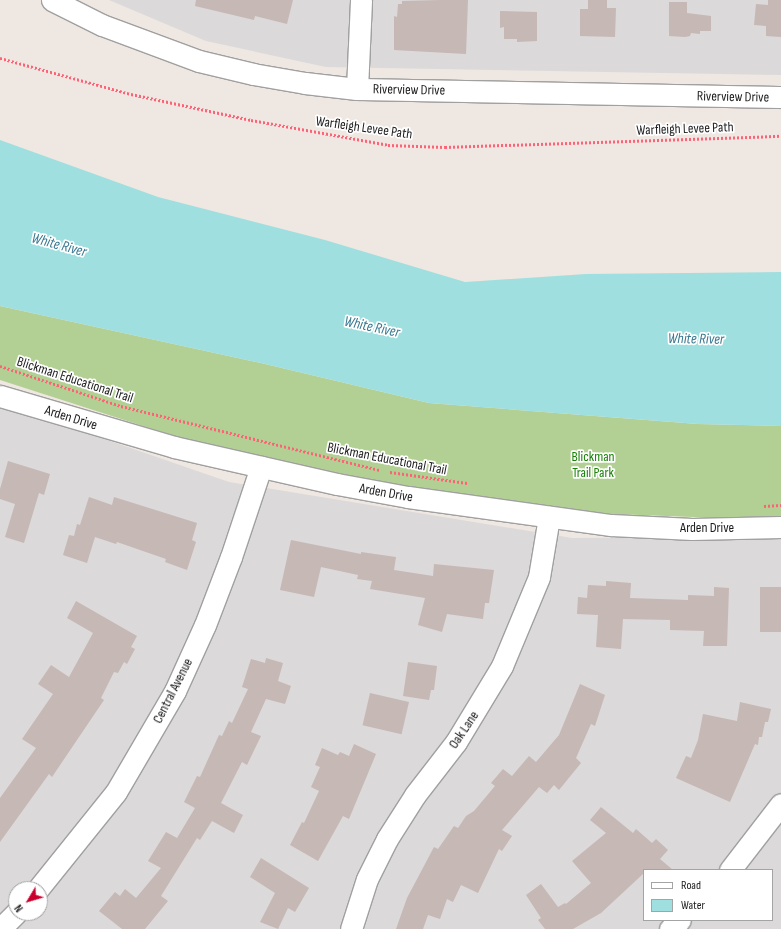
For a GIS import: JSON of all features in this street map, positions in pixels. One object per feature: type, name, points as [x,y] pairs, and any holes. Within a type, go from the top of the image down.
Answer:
[{"type":"street","name":"Riverview Drive","points":[[52,0],[102,25],[199,61],[286,80],[357,89],[781,97]]},
{"type":"street","points":[[357,89],[360,0]]},
{"type":"street","name":"Arden Drive","points":[[0,396],[98,426],[261,467],[408,497],[549,517],[646,528],[781,527]]},
{"type":"street","name":"Central Avenue","points":[[44,881],[116,792],[175,691],[218,591],[261,467]]},
{"type":"street","name":"Oak Lane","points":[[350,929],[368,879],[387,839],[415,795],[456,742],[502,666],[539,577],[549,517]]},
{"type":"street","points":[[731,869],[781,804]]},
{"type":"street","points":[[0,929],[8,921]]},
{"type":"street","points":[[670,929],[679,921]]},
{"type":"path","name":"Warfleigh Levee Path","points":[[0,58],[131,94],[251,120],[388,145],[444,146],[781,136]]},
{"type":"path","name":"Blickman Educational Trail","points":[[0,366],[121,406],[274,446],[384,471],[469,483]]},
{"type":"path","points":[[757,506],[781,505]]},
{"type":"shaded area","points":[[109,0],[781,0],[781,75],[326,67],[206,41]]},
{"type":"shaded area","points":[[0,403],[229,482],[572,538],[781,537],[781,929],[0,929]]},
{"type":"green space","name":"Blickman Trail Park","points":[[0,306],[261,363],[429,403],[698,424],[781,426],[781,516],[720,518],[586,513],[446,495],[202,445],[0,380]]},
{"type":"water","name":"White River","points":[[0,140],[158,197],[325,240],[465,282],[586,274],[781,272],[781,426],[698,424],[429,403],[261,363],[0,306]]},
{"type":"building","points":[[196,0],[293,0],[287,24],[255,16],[254,20],[195,6]]},
{"type":"building","points":[[468,0],[466,54],[394,50],[394,16],[397,17],[398,4],[402,4],[402,1]]},
{"type":"building","points":[[588,0],[607,0],[607,8],[616,8],[615,37],[580,36],[580,9],[588,9]]},
{"type":"building","points":[[768,0],[781,0],[781,37],[766,36],[766,26],[754,25],[756,4],[768,5]]},
{"type":"building","points":[[669,2],[687,2],[687,13],[711,16],[711,31],[700,31],[700,34],[691,33],[690,36],[685,37],[669,36]]},
{"type":"building","points":[[500,11],[537,12],[537,41],[517,42],[517,39],[504,39],[504,27],[500,28]]},
{"type":"building","points":[[8,461],[50,474],[44,495],[39,493],[24,543],[5,537],[15,504],[0,499],[0,489]]},
{"type":"building","points":[[89,497],[112,505],[114,497],[197,523],[192,540],[196,542],[187,570],[165,562],[166,559],[117,542],[116,544],[95,537],[87,563],[63,555],[69,535],[74,536],[77,524],[80,525]]},
{"type":"building","points":[[291,540],[361,554],[361,552],[396,557],[394,570],[433,576],[434,564],[494,570],[489,603],[485,603],[483,619],[447,614],[442,632],[418,625],[425,598],[370,589],[372,581],[357,579],[358,575],[321,567],[314,597],[280,590]]},
{"type":"building","points":[[606,581],[631,583],[630,598],[688,600],[688,595],[714,596],[714,587],[729,588],[727,646],[703,646],[704,631],[670,630],[670,620],[623,619],[621,649],[596,647],[598,615],[577,614],[578,597],[587,598],[588,585],[606,586]]},
{"type":"building","points":[[760,587],[781,587],[781,632],[760,632]]},
{"type":"building","points":[[76,601],[137,636],[131,647],[135,649],[127,664],[124,662],[118,673],[114,672],[101,698],[104,700],[52,777],[49,774],[0,842],[0,798],[36,748],[22,739],[53,694],[38,684],[51,665],[69,677],[93,633],[67,618]]},
{"type":"building","points":[[266,658],[283,663],[278,681],[291,686],[285,704],[266,699],[251,732],[261,736],[247,765],[242,762],[221,803],[243,815],[234,833],[212,821],[200,840],[197,838],[161,896],[168,901],[145,929],[122,929],[99,911],[115,892],[120,896],[125,889],[136,898],[161,868],[148,861],[166,832],[177,838],[195,808],[184,802],[197,776],[200,777],[219,735],[222,736],[229,721],[232,723],[248,689],[242,687],[251,659],[265,663]]},
{"type":"building","points":[[408,662],[437,666],[434,690],[431,690],[429,700],[403,696]]},
{"type":"building","points":[[580,684],[605,695],[595,726],[591,724],[576,758],[581,763],[559,790],[554,785],[547,793],[539,787],[502,830],[512,836],[502,851],[499,849],[478,893],[461,885],[453,902],[447,899],[440,919],[428,915],[423,929],[396,929],[407,898],[434,847],[438,849],[454,826],[458,828],[466,816],[474,811],[495,786],[491,783],[503,769],[512,776],[529,756],[536,762],[559,735]]},
{"type":"building","points":[[370,693],[409,702],[402,734],[363,725]]},
{"type":"building","points":[[740,702],[771,709],[768,722],[765,722],[762,737],[759,737],[758,745],[755,744],[730,802],[676,778],[686,756],[691,758],[698,740],[703,714],[737,721]]},
{"type":"building","points":[[354,744],[376,754],[349,819],[343,816],[318,861],[290,845],[302,822],[304,823],[319,791],[311,787],[320,767],[315,765],[322,748],[338,755],[340,752],[349,756]]},
{"type":"building","points":[[601,807],[633,833],[636,829],[652,843],[656,839],[668,850],[660,859],[672,869],[643,869],[643,874],[601,913],[573,929],[545,929],[538,920],[541,918],[526,895],[541,884],[558,907],[565,903],[566,904],[591,883],[572,861],[606,833],[590,820]]},
{"type":"building","points":[[261,858],[309,888],[295,912],[288,908],[278,929],[260,922],[275,893],[250,877]]}]
